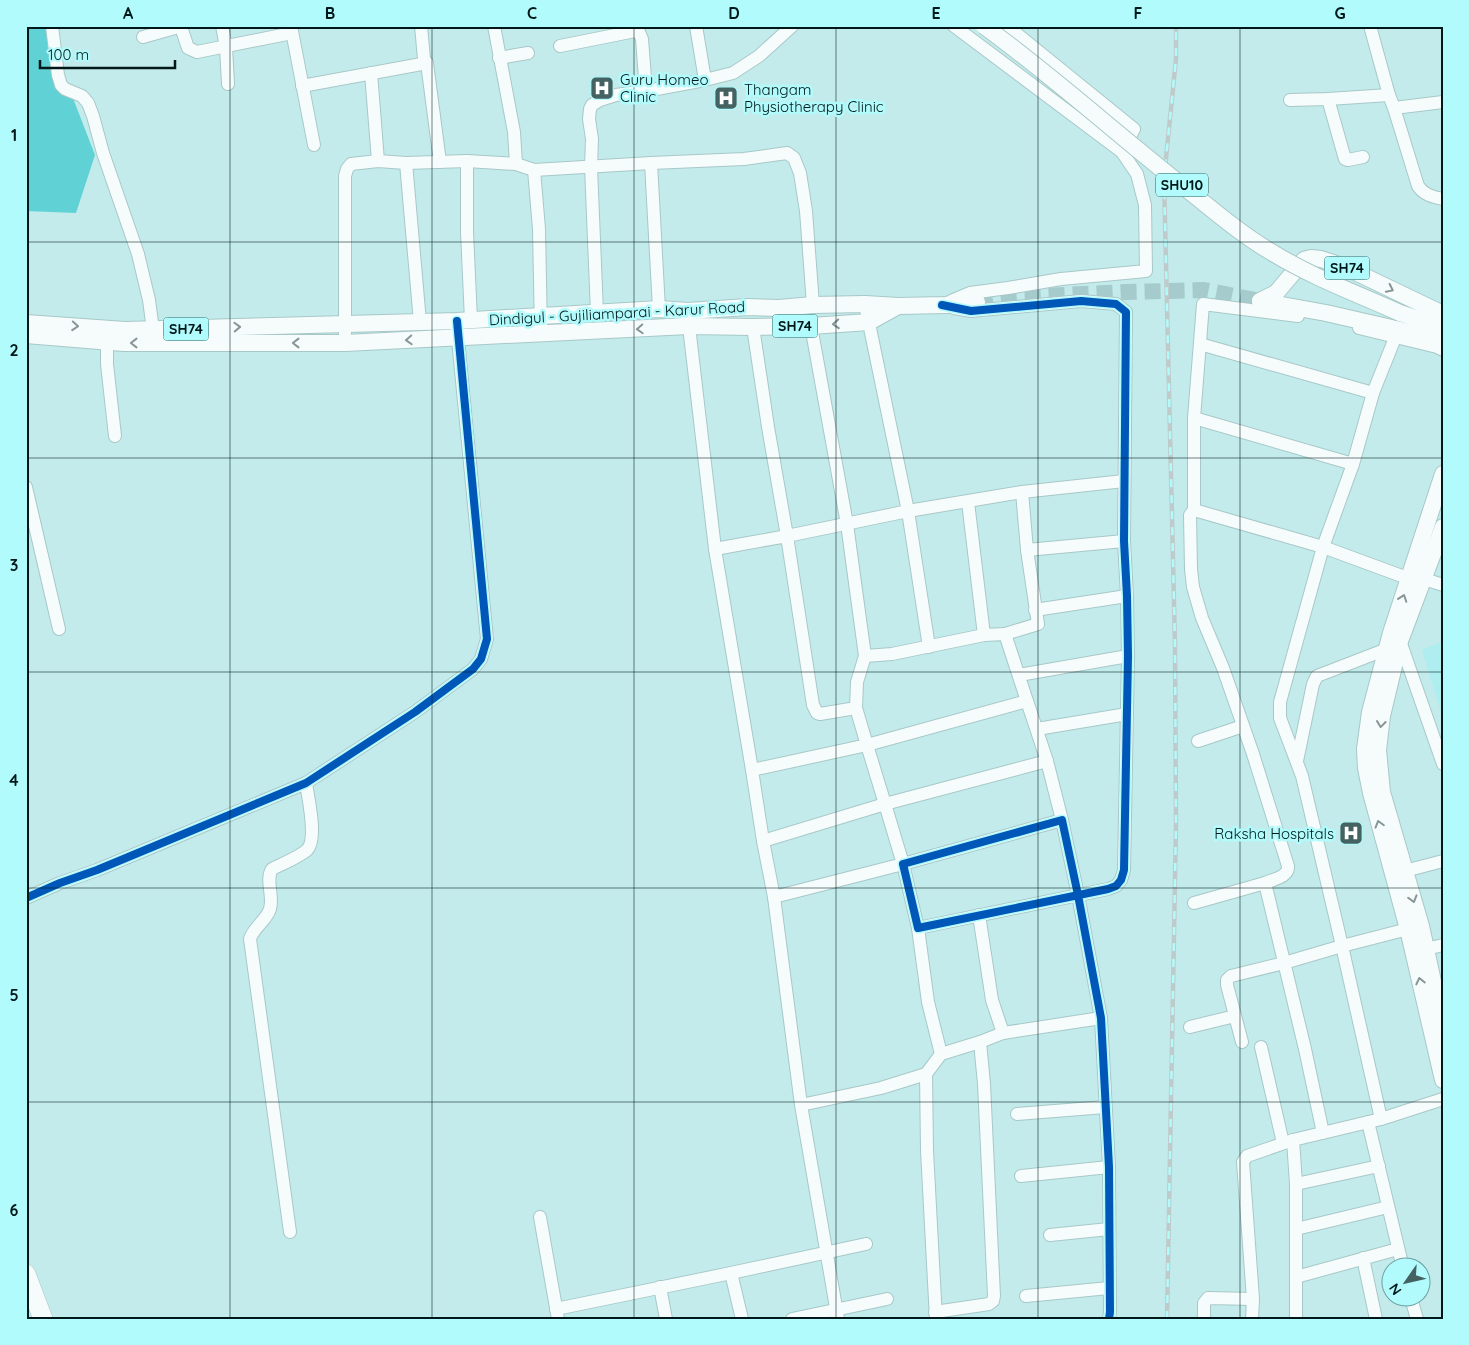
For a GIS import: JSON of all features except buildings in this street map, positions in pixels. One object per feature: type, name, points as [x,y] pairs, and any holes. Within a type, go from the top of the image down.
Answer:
[{"type":"highway","points":[[26,1274],[44,1319]]},
{"type":"main road","name":"SHU10","points":[[984,26],[1179,183],[1273,253],[1317,276],[1400,312],[1442,327]]},
{"type":"main road","name":"SH74","points":[[1311,258],[1330,261],[1345,267],[1442,327],[1431,337],[1260,300],[1276,293],[1304,260],[1311,258]]},
{"type":"main road","name":"SH74","points":[[942,305],[977,302]]},
{"type":"main road","name":"Dindigul - Gujiliamparai - Karur Road","points":[[688,318],[747,307],[779,308],[865,304],[898,306],[942,305]]},
{"type":"main road","name":"Dindigul - Gujiliamparai - Karur Road","points":[[462,326],[540,316],[659,309],[688,318],[753,327],[811,326],[869,322],[898,306]]},
{"type":"main road","name":"SH74","points":[[26,323],[125,330],[153,330],[420,322],[541,333],[575,332],[688,318]]},
{"type":"main road","name":"SH74","points":[[26,336],[124,343],[345,343],[462,326]]},
{"type":"main road","points":[[1443,474],[1417,579],[1393,645],[1378,750],[1382,792],[1399,872],[1408,929],[1443,1080]]},
{"type":"main road","points":[[1417,579],[1443,528]]},
{"type":"main road","points":[[1399,872],[1426,949],[1443,1028]]},
{"type":"street","points":[[52,26],[61,85],[65,89],[82,96],[88,103],[93,116],[103,153],[138,254],[149,300],[153,330]]},
{"type":"street","points":[[143,37],[182,26],[188,48],[197,52],[226,47],[292,28],[314,145]]},
{"type":"street","points":[[222,26],[226,47],[228,84]]},
{"type":"street","points":[[421,26],[424,60],[427,63],[440,162]]},
{"type":"street","points":[[494,26],[514,132],[516,164]]},
{"type":"street","points":[[696,26],[705,80]]},
{"type":"street","points":[[597,313],[590,167],[592,139],[589,119],[592,105],[600,100],[616,95],[705,80],[733,73],[759,56],[792,26]]},
{"type":"street","points":[[942,305],[970,293],[1061,279],[1146,271],[1145,205],[1137,174],[1122,152],[954,26]]},
{"type":"street","points":[[1007,26],[1134,129],[1122,152]]},
{"type":"street","points":[[1370,26],[1389,95],[1418,186],[1427,195],[1443,199]]},
{"type":"street","points":[[560,46],[636,31],[639,32],[642,39],[646,91]]},
{"type":"street","points":[[1002,62],[1018,36]]},
{"type":"street","points":[[499,58],[528,53]]},
{"type":"street","points":[[302,86],[427,63]]},
{"type":"street","points":[[371,73],[378,161]]},
{"type":"street","points":[[1290,100],[1389,95]]},
{"type":"street","points":[[1328,99],[1344,159],[1362,157]]},
{"type":"street","points":[[1394,108],[1443,102]]},
{"type":"street","points":[[345,343],[345,176],[351,164],[378,161],[406,163],[467,161],[516,164],[534,170],[744,159],[787,153],[794,158],[800,172],[806,211],[813,305]]},
{"type":"street","points":[[26,898],[306,784],[414,712],[473,669],[481,659],[487,639],[462,326],[467,232],[467,161]]},
{"type":"street","points":[[406,163],[420,322]]},
{"type":"street","points":[[651,163],[659,309]]},
{"type":"street","points":[[534,170],[539,228],[541,333]]},
{"type":"street","points":[[918,928],[1108,889],[1116,886],[1121,880],[1124,870],[1128,656],[1124,541],[1126,312],[1116,304],[1081,301],[971,311],[942,305]]},
{"type":"street","points":[[865,304],[908,511],[929,647]]},
{"type":"street","points":[[1194,903],[1265,882],[1286,874],[1288,870],[1253,754],[1202,618],[1193,587],[1190,515],[1194,510],[1194,418],[1203,304],[1327,321],[1443,350]]},
{"type":"street","points":[[688,318],[715,549],[774,898],[801,1105],[838,1314]]},
{"type":"street","points":[[811,326],[846,524],[865,656],[857,682],[856,708],[903,864],[918,928],[928,1002],[941,1054]]},
{"type":"street","points":[[753,327],[814,710],[820,714],[856,708]]},
{"type":"street","points":[[1395,338],[1373,393],[1352,464],[1323,548],[1280,702],[1280,718],[1302,776],[1342,946],[1375,1120],[1379,1166],[1400,1258]]},
{"type":"street","points":[[107,342],[115,436]]},
{"type":"street","points":[[1200,344],[1373,393]]},
{"type":"street","points":[[1194,418],[1352,464]]},
{"type":"street","points":[[715,549],[908,511],[1022,492],[1124,481]]},
{"type":"street","points":[[26,487],[59,629]]},
{"type":"street","points":[[865,656],[892,654],[984,635],[1005,634],[1038,624],[1027,550],[1022,492]]},
{"type":"street","points":[[968,502],[984,635]]},
{"type":"street","points":[[1194,510],[1323,548],[1417,579],[1443,585]]},
{"type":"street","points":[[1027,550],[1124,541]]},
{"type":"street","points":[[1035,610],[1127,596]]},
{"type":"street","points":[[1005,634],[1037,729],[1062,820],[1078,895],[1100,1018],[1109,1167],[1109,1319]]},
{"type":"street","points":[[1297,762],[1313,684],[1317,676],[1393,645],[1443,764]]},
{"type":"street","points":[[1019,676],[1128,656]]},
{"type":"street","points":[[752,770],[867,745],[1028,701]]},
{"type":"street","points":[[1037,729],[1127,714]]},
{"type":"street","points":[[1198,741],[1243,726]]},
{"type":"street","points":[[763,841],[885,804],[1047,762]]},
{"type":"street","points":[[290,1232],[250,939],[270,907],[269,877],[272,868],[307,850],[310,844],[312,834],[306,784]]},
{"type":"street","points":[[774,898],[1062,820]]},
{"type":"street","points":[[1399,872],[1443,861]]},
{"type":"street","points":[[1265,882],[1323,1133]]},
{"type":"street","points":[[979,915],[992,1000],[1003,1033]]},
{"type":"street","points":[[1242,1042],[1227,985],[1227,980],[1230,976],[1408,929]]},
{"type":"street","points":[[1426,949],[1443,945]]},
{"type":"street","points":[[1190,1027],[1235,1016]]},
{"type":"street","points":[[801,1105],[881,1088],[926,1074],[941,1054],[1003,1033],[1100,1018]]},
{"type":"street","points":[[926,1074],[927,1151],[935,1315],[989,1304],[993,1301],[994,1296],[984,1084],[980,1042]]},
{"type":"street","points":[[1261,1047],[1288,1141],[1296,1184],[1296,1319]]},
{"type":"street","points":[[1252,1319],[1253,1298],[1243,1162],[1247,1156],[1288,1141],[1375,1120],[1443,1099]]},
{"type":"street","points":[[1017,1114],[1106,1107]]},
{"type":"street","points":[[1296,1184],[1379,1166]]},
{"type":"street","points":[[1021,1176],[1109,1167]]},
{"type":"street","points":[[1296,1229],[1388,1208]]},
{"type":"street","points":[[540,1217],[557,1314],[660,1287],[866,1244]]},
{"type":"street","points":[[1050,1235],[1109,1230]]},
{"type":"street","points":[[1296,1277],[1398,1249]]},
{"type":"street","points":[[1363,1258],[1376,1319]]},
{"type":"street","points":[[731,1273],[742,1319]]},
{"type":"street","points":[[660,1287],[666,1319]]},
{"type":"street","points":[[1026,1296],[1109,1288]]},
{"type":"street","points":[[1204,1319],[1204,1303],[1208,1298],[1253,1298]]},
{"type":"street","points":[[792,1319],[838,1314],[887,1299]]},
{"type":"shaded area","points":[[26,26],[45,26],[95,155],[76,213],[26,211]]},
{"type":"shaded area","points":[[1443,641],[1443,719],[1422,650]]},
{"type":"tunnel","points":[[977,302],[1022,297],[1204,290],[1260,301]]},
{"type":"railway","points":[[1167,1319],[1176,825],[1175,645],[1164,178],[1176,59],[1176,26]]},
{"type":"cycle path","points":[[942,305],[971,311],[1081,301],[1116,304],[1126,312],[1124,541],[1128,656],[1124,870],[1121,880],[1116,886],[1108,889],[918,928],[903,864],[1062,820],[1078,895],[1101,1018],[1109,1167],[1109,1319]]},
{"type":"cycle path","points":[[26,898],[306,783],[415,712],[473,669],[481,659],[487,639],[457,321]]},
{"type":"place","name":"Guru Homeo Clinic","points":[[602,88]]},
{"type":"place","name":"Thangam Physiotherapy Clinic","points":[[726,98]]},
{"type":"place","name":"Raksha Hospitals","points":[[1351,833]]}]
